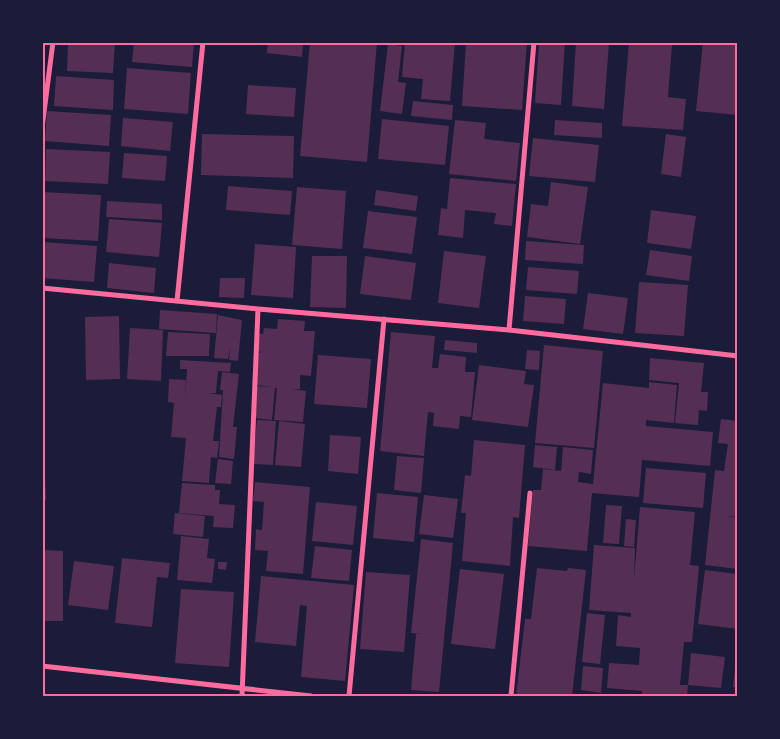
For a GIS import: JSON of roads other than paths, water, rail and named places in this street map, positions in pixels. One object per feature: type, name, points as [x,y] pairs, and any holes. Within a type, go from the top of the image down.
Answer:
[{"type":"street","points":[[42,128],[53,42]]},
{"type":"street","points":[[177,301],[203,42]]},
{"type":"street","points":[[509,330],[534,42]]},
{"type":"street","points":[[42,288],[258,309],[509,330],[738,356]]},
{"type":"street","points":[[242,696],[258,309]]},
{"type":"street","points":[[349,696],[384,319]]},
{"type":"street","points":[[511,696],[530,493]]},
{"type":"street","points":[[42,666],[311,696]]}]
